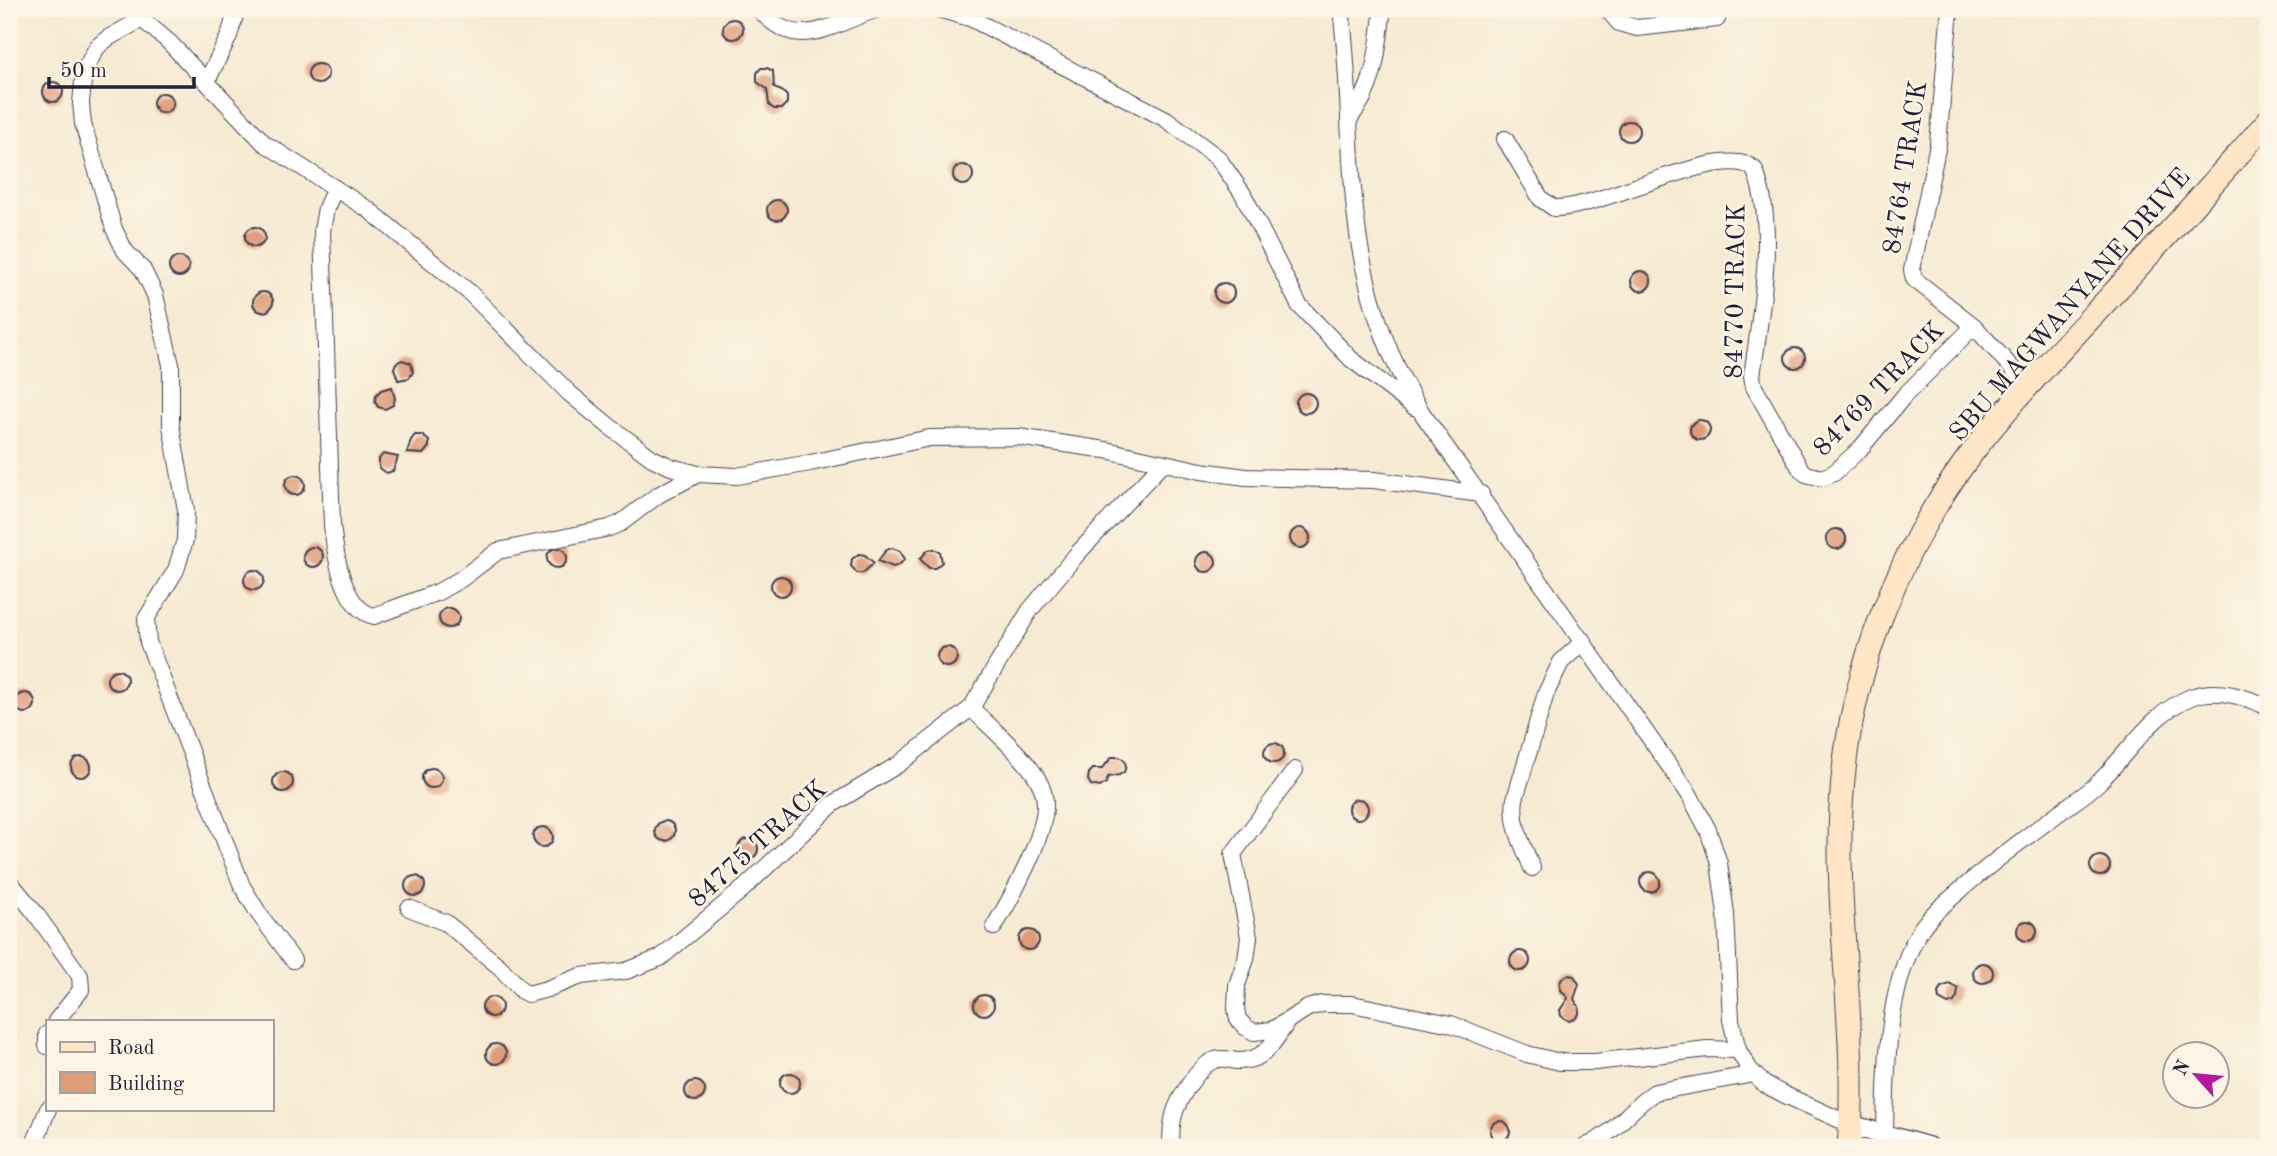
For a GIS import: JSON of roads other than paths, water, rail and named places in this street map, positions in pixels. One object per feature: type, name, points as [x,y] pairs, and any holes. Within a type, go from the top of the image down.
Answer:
[{"type":"main road","name":"SBU MAGWANYANE DRIVE","points":[[1850,1136],[1850,1037],[1840,870],[1841,806],[1849,728],[1875,634],[1906,560],[1935,506],[1963,466],[2028,386],[2266,128]]},
{"type":"street","points":[[207,81],[229,36],[237,9]]},
{"type":"street","points":[[759,9],[772,23],[783,29],[807,35],[878,9]]},
{"type":"street","points":[[938,9],[970,18],[1166,119],[1202,144],[1218,158],[1243,194],[1299,305],[1351,359],[1422,413]]},
{"type":"street","points":[[1341,9],[1360,241],[1367,284],[1386,343],[1422,413],[1689,794],[1708,830],[1719,863],[1726,914],[1731,1020],[1738,1050],[1754,1074],[1764,1083],[1850,1136],[1885,1135],[1928,1147]]},
{"type":"street","points":[[1350,118],[1362,103],[1372,82],[1383,9]]},
{"type":"street","points":[[1607,9],[1619,23],[1637,28],[1717,19]]},
{"type":"street","name":"84764 TRACK","points":[[1950,9],[1938,144],[1912,262],[1914,279],[1974,326]]},
{"type":"street","points":[[293,960],[242,886],[148,642],[146,619],[176,570],[185,540],[186,510],[171,426],[171,365],[155,295],[143,270],[125,251],[114,229],[83,124],[81,103],[84,71],[97,47],[136,14],[169,42],[264,143],[369,210],[469,292],[569,393],[652,458],[671,467],[698,474],[737,475],[930,438],[981,436],[1063,443],[1162,464],[1246,477],[1374,480],[1481,495]]},
{"type":"street","name":"84770 TRACK","points":[[1505,139],[1541,199],[1554,208],[1577,204],[1714,165],[1742,162],[1754,169],[1763,208],[1765,254],[1752,376],[1754,387],[1800,468],[1805,474],[1818,478]]},
{"type":"street","points":[[335,188],[326,208],[322,231],[335,548],[338,568],[349,593],[361,610],[371,616],[438,592],[461,579],[498,551],[600,531],[621,523],[658,495],[698,474]]},
{"type":"street","name":"84769 TRACK","points":[[1818,478],[1827,477],[1848,462],[1904,397],[1974,326],[2028,386]]},
{"type":"street","name":"84775 TRACK","points":[[409,908],[432,916],[454,929],[528,994],[581,976],[626,971],[644,966],[678,945],[710,919],[832,804],[899,764],[971,708],[1030,610],[1099,528],[1162,464]]},
{"type":"street","points":[[1532,867],[1514,820],[1517,789],[1554,674],[1562,662],[1584,641]]},
{"type":"street","points":[[1885,1135],[1886,1077],[1892,1016],[1910,949],[1921,929],[1935,913],[1982,871],[2095,786],[2170,708],[2193,696],[2222,693],[2248,698],[2268,707]]},
{"type":"street","points":[[971,708],[1029,768],[1037,779],[1045,803],[1026,867],[994,926]]},
{"type":"street","points":[[1295,770],[1235,849],[1232,859],[1249,937],[1235,998],[1238,1019],[1245,1027],[1262,1032],[1272,1030],[1307,1008],[1322,1004],[1352,1004],[1451,1024],[1527,1054],[1560,1062],[1595,1062],[1707,1049],[1738,1050]]},
{"type":"street","points":[[9,881],[80,976],[81,990],[57,1020]]},
{"type":"street","points":[[1171,1147],[1174,1114],[1182,1096],[1199,1073],[1217,1059],[1254,1060],[1261,1056],[1290,1017]]},
{"type":"street","points":[[1585,1147],[1613,1131],[1642,1101],[1655,1092],[1754,1074]]},
{"type":"street","points":[[33,1147],[48,1110]]}]
